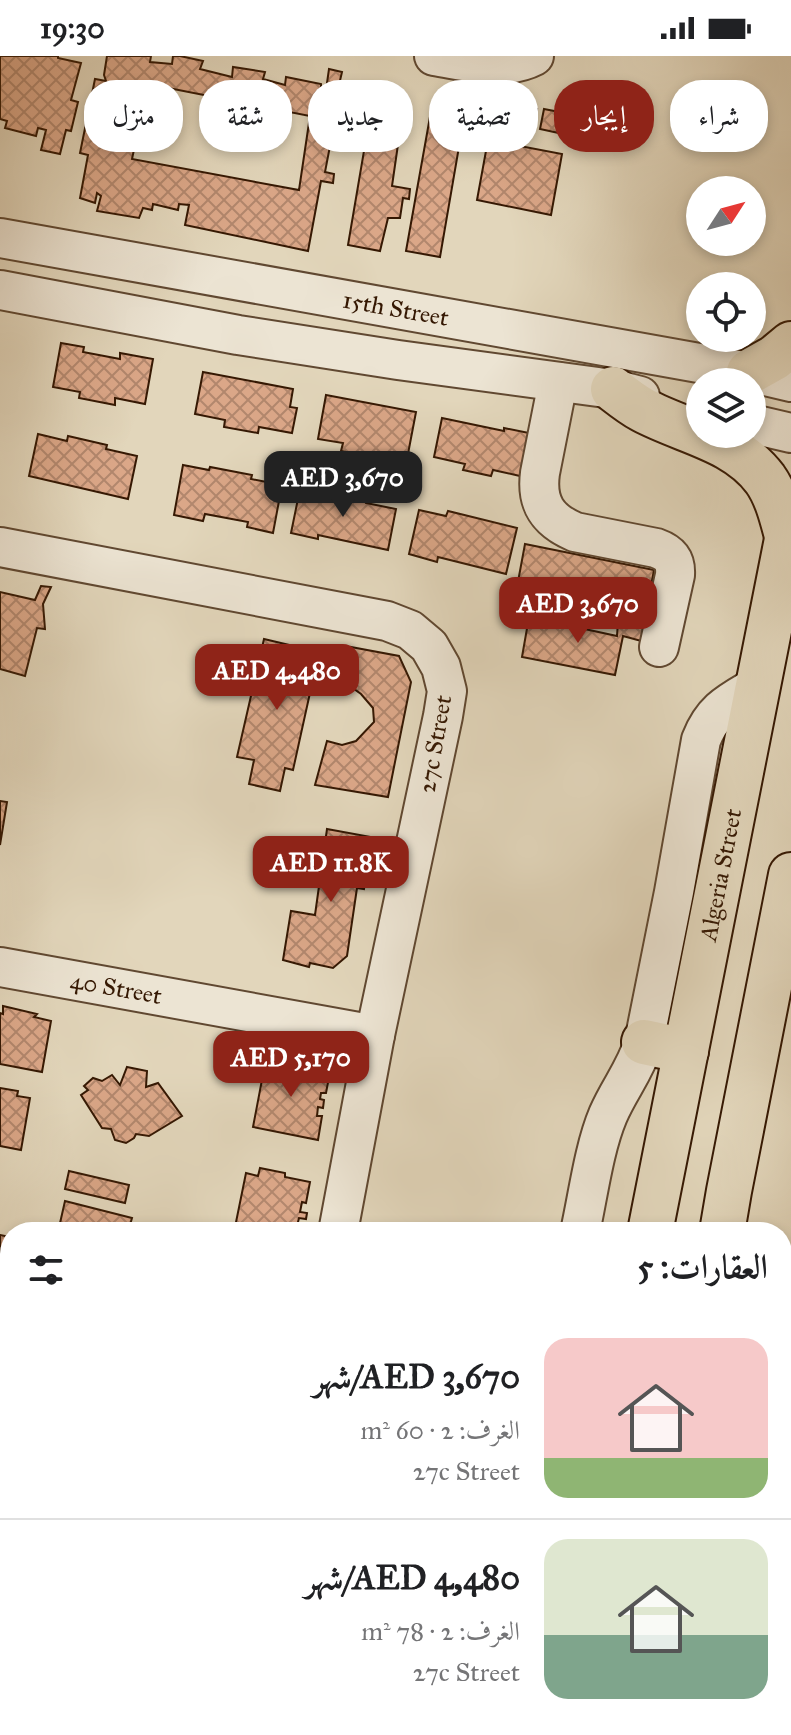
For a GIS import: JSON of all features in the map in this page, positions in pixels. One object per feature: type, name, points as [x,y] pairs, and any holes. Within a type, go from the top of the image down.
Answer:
[{"type":"main road","points":[[756,368],[791,344]]},
{"type":"main road","points":[[613,389],[642,410],[723,444],[739,454],[765,480],[789,528]]},
{"type":"main road","name":"Algeria Street","points":[[652,1222],[789,528]]},
{"type":"main road","points":[[724,1222],[791,875]]},
{"type":"main road","points":[[644,1042],[686,1051]]},
{"type":"street","points":[[434,56],[483,64],[506,64],[534,56]]},
{"type":"street","name":"15th Street","points":[[0,238],[727,368]]},
{"type":"street","name":"15th Street","points":[[0,290],[238,335],[613,389],[686,407]]},
{"type":"street","name":"15th Street","points":[[766,376],[791,382]]},
{"type":"street","points":[[558,382],[540,473],[540,497],[545,509],[563,527],[656,548],[672,557],[675,575],[659,647]]},
{"type":"street","points":[[766,427],[791,433]]},
{"type":"street","name":"27c Street","points":[[0,547],[387,621],[410,630],[429,646],[441,667],[447,691],[443,716],[375,1035],[340,1222]]},
{"type":"street","points":[[582,1222],[602,1130],[637,1063],[644,1042],[701,740],[716,712],[757,686]]},
{"type":"street","name":"40 Street","points":[[0,967],[375,1035]]},
{"type":"building","points":[[0,56],[58,56],[81,63],[71,100],[78,102],[71,131],[66,130],[60,154],[41,150],[46,130],[38,128],[36,136],[5,128],[7,121],[0,119]]},
{"type":"building","points":[[107,56],[151,56],[150,62],[172,64],[173,56],[180,56],[203,61],[200,69],[232,77],[233,67],[265,72],[263,79],[267,80],[199,80],[199,94],[183,91],[183,80],[106,80]]},
{"type":"building","points":[[329,69],[342,72],[340,80],[327,80]]},
{"type":"building","points":[[286,77],[308,81],[308,116],[292,112],[292,80],[286,80]]},
{"type":"building","points":[[544,109],[554,111],[554,132],[540,129]]},
{"type":"building","points":[[429,122],[429,152],[458,152],[440,257],[406,251]]},
{"type":"building","points":[[308,129],[308,152],[329,152],[325,172],[334,174],[333,183],[321,181],[308,251],[185,225],[189,205],[179,204],[178,210],[153,204],[152,210],[143,208],[139,218],[97,211],[101,196],[97,193],[95,203],[80,198],[88,155],[80,153],[84,133],[84,152],[133,152],[132,159],[299,190]]},
{"type":"building","points":[[538,149],[562,154],[551,215],[477,200],[486,152],[538,152]]},
{"type":"building","points":[[364,152],[397,152],[392,186],[410,189],[409,199],[403,198],[400,218],[388,218],[380,251],[348,245]]},
{"type":"building","points":[[61,343],[84,347],[83,352],[120,359],[120,353],[153,359],[145,404],[115,398],[115,405],[79,398],[80,392],[53,387]]},
{"type":"building","points":[[203,372],[293,389],[290,407],[297,408],[292,433],[259,427],[258,433],[224,427],[225,420],[195,414]]},
{"type":"building","points":[[326,395],[416,412],[407,459],[379,454],[378,458],[341,451],[343,443],[318,439]]},
{"type":"building","points":[[442,418],[529,433],[520,476],[493,470],[491,476],[463,470],[465,464],[434,457]]},
{"type":"building","points":[[38,434],[67,441],[68,436],[137,456],[128,499],[29,476]]},
{"type":"building","points":[[183,465],[252,475],[251,479],[282,485],[273,533],[247,527],[248,522],[205,514],[203,521],[174,515]]},
{"type":"building","points":[[300,489],[328,495],[329,489],[367,497],[366,503],[396,509],[388,550],[318,535],[318,539],[291,533]]},
{"type":"building","points":[[419,510],[446,516],[448,511],[517,528],[506,574],[438,557],[437,562],[409,554]]},
{"type":"building","points":[[525,544],[654,570],[646,613],[517,587]]},
{"type":"building","points":[[41,586],[51,587],[43,604],[45,629],[37,628],[25,676],[0,669],[0,592],[35,600]]},
{"type":"building","points":[[529,617],[617,636],[618,621],[647,628],[645,642],[623,636],[615,675],[522,657]]},
{"type":"building","points":[[264,639],[319,652],[293,770],[285,768],[280,791],[249,784],[254,760],[237,757]]},
{"type":"building","points":[[351,647],[399,656],[411,682],[388,797],[315,785],[327,741],[342,745],[356,741],[374,722],[373,708],[361,694],[354,689],[340,687]]},
{"type":"building","points":[[0,801],[7,802],[0,845]]},
{"type":"building","points":[[327,829],[371,837],[371,846],[363,844],[362,849],[374,852],[371,865],[360,862],[358,867],[367,868],[364,889],[357,888],[347,956],[333,968],[310,963],[309,967],[283,960],[291,911],[315,915]]},
{"type":"building","points":[[3,1006],[37,1014],[34,1017],[51,1021],[42,1072],[0,1064],[0,1013],[3,1014]]},
{"type":"building","points":[[277,1057],[330,1072],[326,1093],[321,1093],[323,1108],[318,1107],[317,1116],[322,1116],[318,1140],[253,1127],[265,1064],[275,1066]]},
{"type":"building","points":[[127,1067],[147,1071],[146,1087],[158,1083],[182,1116],[149,1136],[136,1134],[126,1143],[115,1140],[111,1129],[102,1128],[81,1095],[88,1090],[84,1086],[93,1078],[102,1081],[112,1075],[120,1085]]},
{"type":"building","points":[[0,1088],[18,1091],[17,1096],[30,1098],[21,1150],[0,1146]]},
{"type":"building","points":[[260,1168],[310,1182],[306,1203],[302,1202],[300,1212],[307,1213],[306,1219],[299,1218],[298,1222],[236,1222],[246,1173],[258,1176]]},
{"type":"building","points":[[69,1171],[129,1185],[125,1203],[65,1189]]},
{"type":"building","points":[[65,1201],[132,1218],[131,1222],[60,1222]]}]
